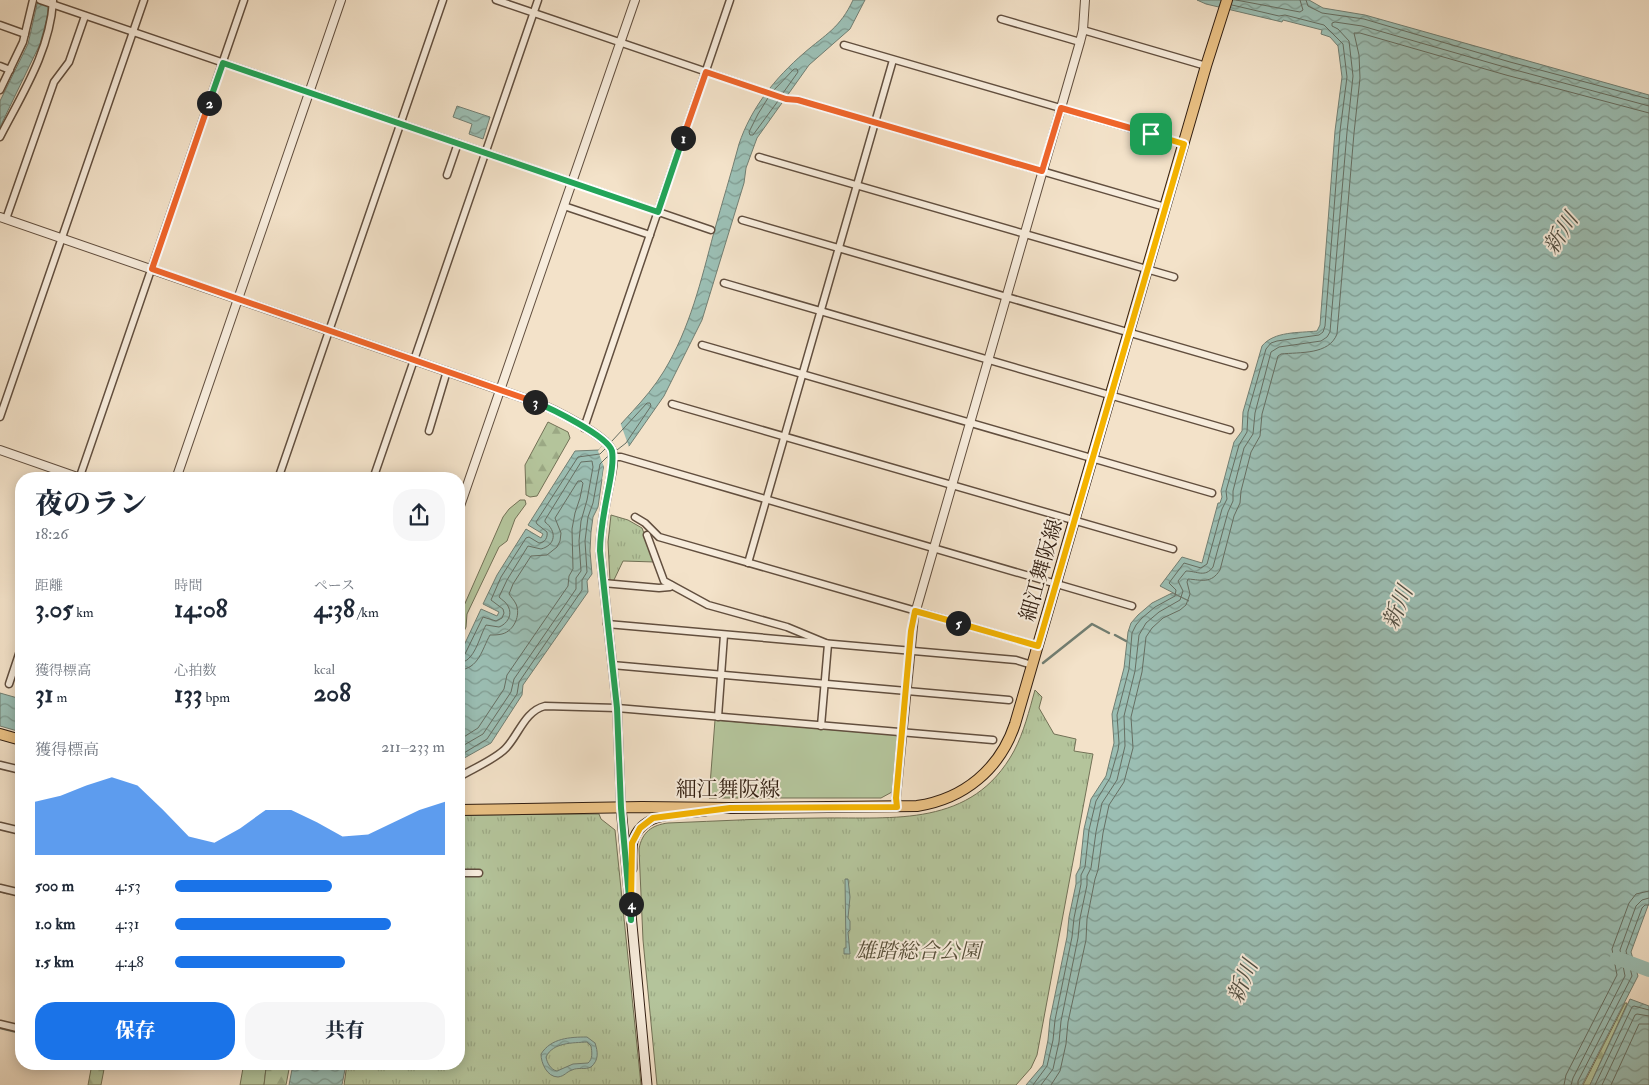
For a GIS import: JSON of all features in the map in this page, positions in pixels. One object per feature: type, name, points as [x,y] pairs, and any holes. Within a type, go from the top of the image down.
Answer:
[{"type":"main road","name":"細江舞阪線","points":[[465,810],[897,807],[924,805],[948,798],[968,787],[987,772],[1009,739],[1038,646],[1206,66],[1227,0]]},
{"type":"main road","points":[[0,734],[15,738]]},
{"type":"main road","points":[[621,808],[647,1085]]},
{"type":"main road","points":[[631,920],[632,848],[634,838],[640,828],[648,821],[658,817],[730,808]]},
{"type":"street","points":[[0,90],[25,34],[33,0]]},
{"type":"street","points":[[40,0],[711,230]]},
{"type":"street","points":[[0,417],[144,0]]},
{"type":"street","points":[[83,472],[244,0]]},
{"type":"street","points":[[178,472],[341,0]]},
{"type":"street","points":[[280,472],[443,0]]},
{"type":"street","points":[[496,0],[786,99],[798,100],[1165,207]]},
{"type":"street","points":[[375,472],[538,0]]},
{"type":"street","points":[[465,492],[634,0]]},
{"type":"street","points":[[584,428],[730,0]]},
{"type":"street","points":[[897,807],[896,798],[909,651],[915,611],[1080,42],[1083,30],[1085,0]]},
{"type":"street","points":[[0,138],[45,46],[50,26],[52,3]]},
{"type":"street","points":[[85,16],[69,62],[54,82],[3,218],[543,405],[584,428],[605,442],[611,450],[612,468],[601,533],[600,551],[617,708],[621,808]]},
{"type":"street","points":[[1001,18],[1080,42]]},
{"type":"street","points":[[0,25],[25,34]]},
{"type":"street","points":[[1083,30],[1206,66]]},
{"type":"street","points":[[844,46],[1184,144]]},
{"type":"street","points":[[748,563],[893,60]]},
{"type":"street","points":[[0,66],[10,70]]},
{"type":"street","points":[[447,175],[458,143]]},
{"type":"street","points":[[759,157],[1174,277]]},
{"type":"street","points":[[564,206],[650,235]]},
{"type":"street","points":[[742,220],[1244,366]]},
{"type":"street","points":[[724,283],[1230,430]]},
{"type":"street","points":[[702,345],[1212,493]]},
{"type":"street","points":[[429,431],[447,371]]},
{"type":"street","points":[[672,404],[1173,549]]},
{"type":"street","points":[[0,450],[64,472]]},
{"type":"street","points":[[612,457],[621,457],[1132,606]]},
{"type":"street","points":[[634,517],[652,528],[659,537],[1038,646]]},
{"type":"street","points":[[647,536],[664,581],[708,605],[787,627],[828,644]]},
{"type":"street","points":[[603,583],[659,588],[670,587],[671,585]]},
{"type":"street","points":[[607,624],[1016,660],[1032,665]]},
{"type":"street","points":[[718,717],[724,635]]},
{"type":"street","points":[[822,726],[828,644]]},
{"type":"street","points":[[612,665],[1009,700]]},
{"type":"street","points":[[9,684],[15,666]]},
{"type":"street","points":[[465,773],[503,751],[530,714],[546,706],[617,708],[993,740]]},
{"type":"street","points":[[0,765],[15,769]]},
{"type":"street","points":[[0,826],[15,830]]},
{"type":"street","points":[[465,874],[479,873]]},
{"type":"street","points":[[0,888],[15,892]]},
{"type":"street","points":[[0,1024],[15,1028]]},
{"type":"green space","points":[[548,422],[568,432],[570,438],[537,496],[530,497],[526,495],[525,465]]},
{"type":"green space","points":[[520,500],[525,500],[526,504],[515,519],[507,541],[499,547],[467,614],[465,629],[465,603],[503,517]]},
{"type":"green space","points":[[611,515],[628,520],[642,528],[655,562],[623,561],[613,582],[610,581],[608,542]]},
{"type":"green space","name":"雄踏総合公園","points":[[1035,690],[1042,697],[1039,708],[1054,734],[1076,739],[1074,751],[1093,754],[1037,1055],[1031,1068],[1016,1085],[657,1085],[643,940],[639,849],[645,834],[657,826],[668,823],[783,818],[903,817],[929,813],[954,806],[976,794],[997,776],[1018,744]]},
{"type":"green space","points":[[715,720],[895,735],[897,737],[892,792],[881,798],[709,798]]},
{"type":"green space","points":[[599,814],[601,819],[615,830],[641,1085],[344,1085],[346,1070],[465,1070],[465,815]]},
{"type":"green space","points":[[1625,1003],[1627,1004],[1590,1085],[1583,1085]]},
{"type":"green space","points":[[91,1070],[104,1070],[101,1085],[88,1085]]},
{"type":"green space","points":[[243,1070],[266,1070],[264,1085],[240,1085]]},
{"type":"green space","points":[[266,1070],[289,1070],[286,1085],[264,1085]]},
{"type":"water","points":[[38,0],[49,0],[47,18],[40,44],[0,127],[0,101],[28,44]]},
{"type":"water","points":[[853,0],[865,0],[850,29],[809,65],[757,138],[746,168],[744,183],[702,320],[664,396],[629,446],[604,465],[598,507],[593,517],[591,532],[592,574],[587,581],[588,592],[523,685],[522,695],[491,743],[465,758],[465,643],[481,609],[497,616],[499,612],[483,604],[497,575],[526,529],[541,538],[543,534],[528,525],[575,451],[599,450],[649,392],[664,371],[681,338],[694,304],[739,144],[750,118],[765,94],[783,73],[838,24]]},
{"type":"water","name":"新川","points":[[1197,0],[1309,0],[1323,8],[1365,15],[1649,95],[1649,903],[1631,952],[1638,976],[1582,1085],[1026,1085],[1043,1065],[1050,1019],[1067,937],[1076,875],[1080,867],[1084,829],[1091,799],[1106,776],[1114,743],[1112,714],[1124,668],[1128,632],[1131,623],[1152,603],[1172,593],[1189,601],[1160,586],[1182,557],[1202,563],[1218,503],[1220,503],[1222,497],[1221,491],[1234,442],[1242,431],[1243,412],[1262,346],[1267,341],[1280,335],[1317,331],[1320,325],[1335,131],[1342,77],[1338,46],[1330,37],[1321,34],[1322,30],[1206,4]]},
{"type":"water","points":[[457,106],[490,117],[483,139],[469,134],[472,124],[453,117]]},
{"type":"water","points":[[0,693],[15,697],[15,730],[0,726]]},
{"type":"water","points":[[845,879],[848,879],[850,897],[848,918],[850,930],[848,932],[850,954],[844,954],[844,948],[846,948]]},
{"type":"water","points":[[1630,999],[1649,1006],[1649,1085],[1590,1085]]},
{"type":"water","points":[[587,1037],[595,1043],[597,1050],[595,1062],[591,1067],[574,1069],[558,1077],[551,1075],[545,1069],[541,1054],[550,1045],[568,1038]],"holes":[[[587,1042],[591,1046],[592,1053],[588,1063],[573,1064],[557,1071],[548,1064],[546,1057],[553,1048],[564,1044]]]},
{"type":"water","points":[[292,1070],[345,1070],[342,1085],[289,1085]]},
{"type":"pier","points":[[620,422],[629,447],[624,454],[607,466],[602,480],[604,467],[598,451]]},
{"type":"waterway","points":[[1043,663],[1092,624],[1109,633]]},
{"type":"waterway","points":[[1115,635],[1126,641]]},
{"type":"waterway","points":[[0,891],[7,893]]},
{"type":"waterway","points":[[1617,958],[1649,970]]},
{"type":"waterway","points":[[0,1028],[15,1032]]},
{"type":"route","points":[[223,63],[658,212],[706,72],[786,99],[798,100],[1042,171],[1061,108],[1151,134],[1184,144],[1038,646],[915,611],[909,651],[896,798],[897,807],[730,808],[653,818],[640,828],[632,843],[631,920],[621,808],[617,708],[600,551],[601,533],[612,468],[612,455],[609,445],[585,428],[536,402],[152,269],[223,63]]}]
